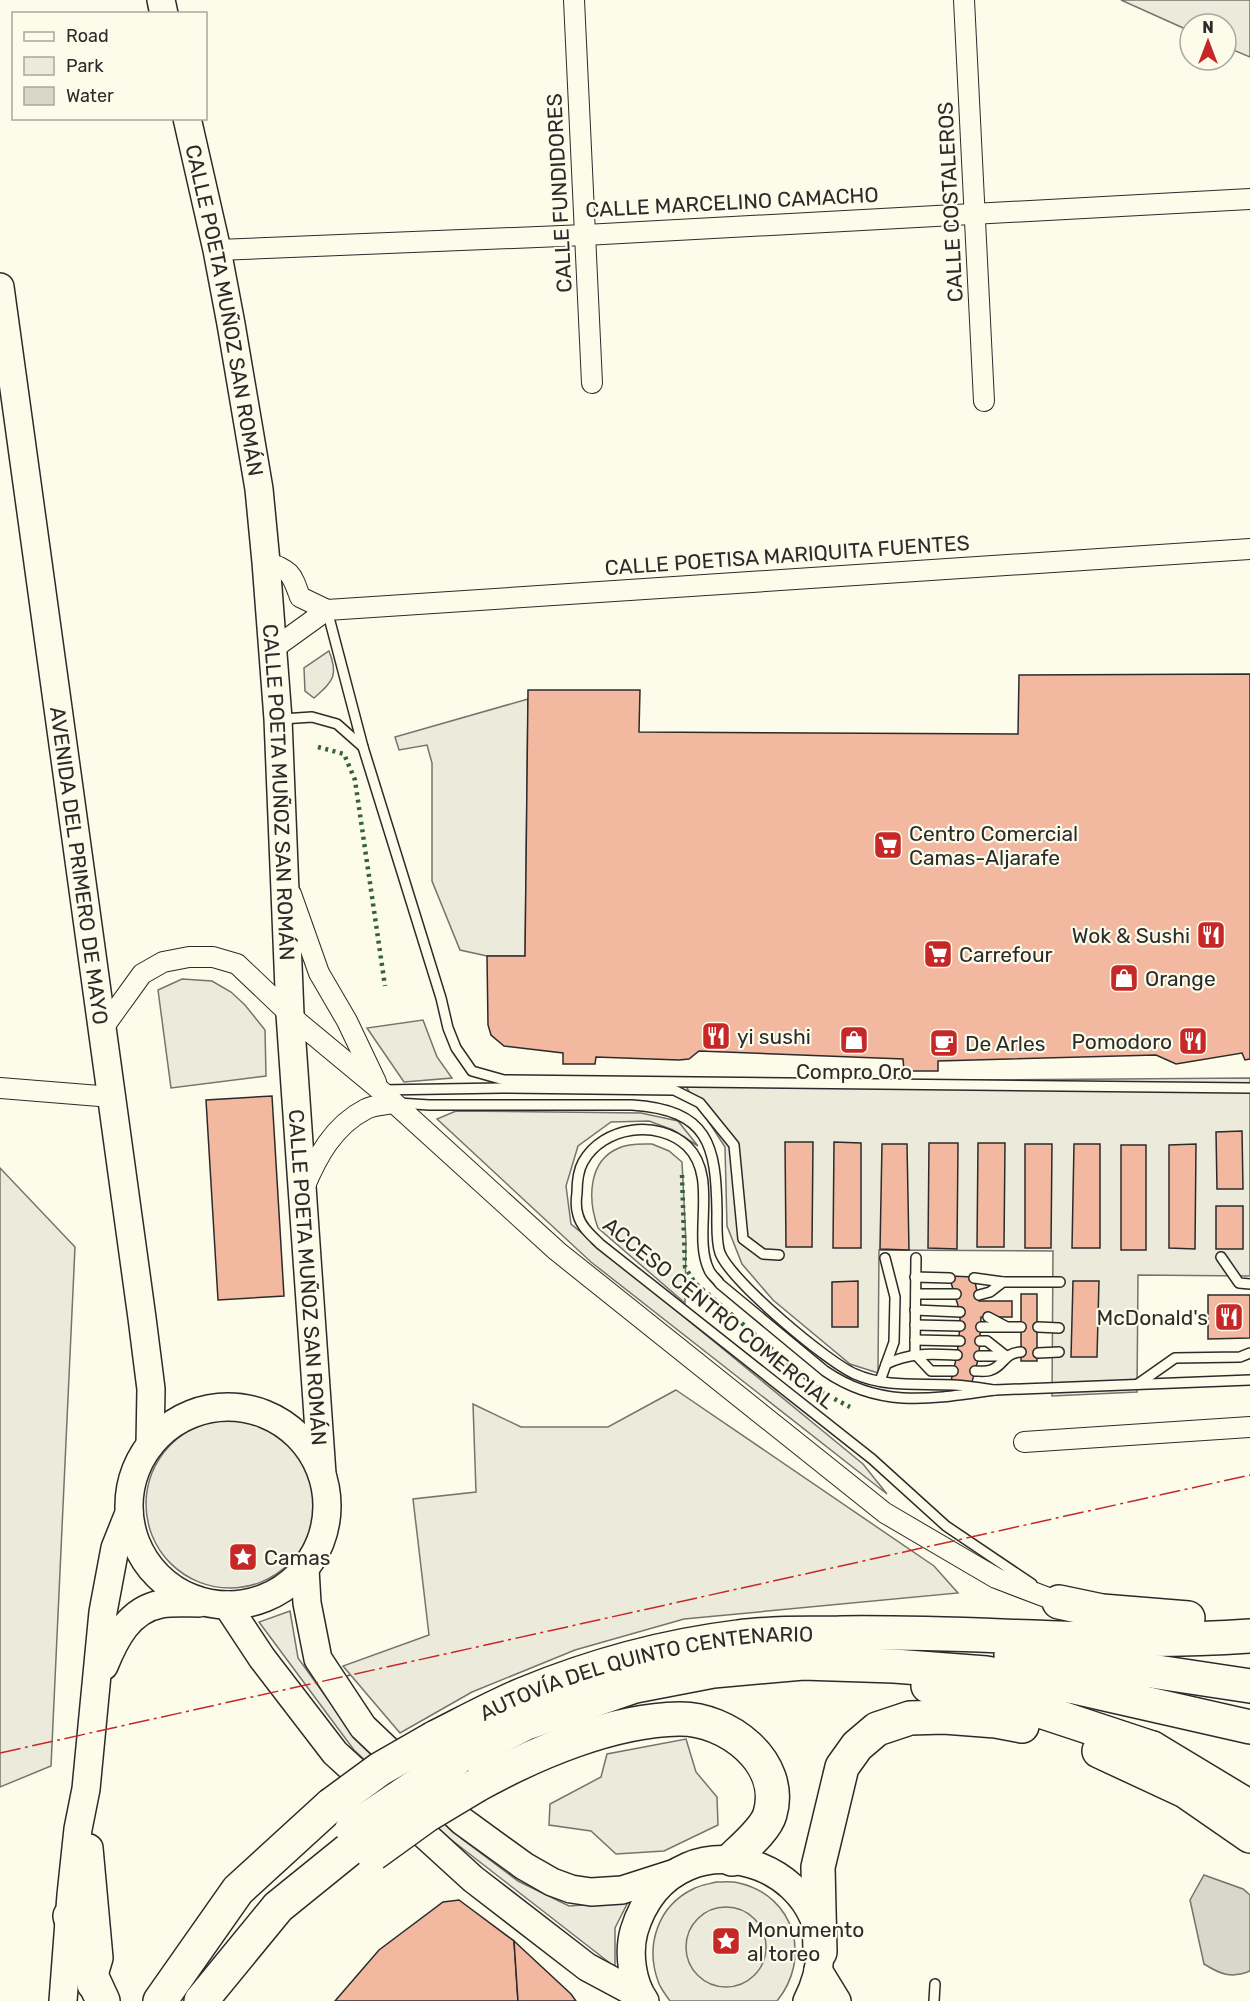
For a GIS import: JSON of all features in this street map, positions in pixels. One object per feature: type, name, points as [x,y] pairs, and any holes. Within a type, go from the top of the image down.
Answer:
[{"type":"highway","points":[[1059,1602],[1102,1611],[1161,1617],[1212,1618],[1250,1615]]},
{"type":"highway","name":"AUTOVÍA DEL QUINTO CENTENARIO","points":[[159,2001],[238,1890],[415,1801],[457,1764],[524,1694],[574,1676],[623,1660],[691,1644],[741,1636],[909,1633],[1133,1638],[1250,1635]]},
{"type":"highway","points":[[741,1636],[773,1644],[902,1645],[994,1653],[1151,1671],[1250,1686]]},
{"type":"highway","points":[[457,1764],[524,1724],[635,1686],[713,1671],[803,1663],[894,1666],[987,1673],[1074,1687],[1250,1727]]},
{"type":"highway","name":"AUTOVÍA DEL QUINTO CENTENARIO","points":[[203,1997],[278,1907],[355,1832],[380,1769],[457,1764],[580,1720],[680,1693],[759,1682],[801,1680],[921,1685],[990,1698],[1040,1711],[1152,1748]]},
{"type":"highway","points":[[819,1961],[818,1868],[842,1767],[857,1746],[877,1729],[910,1718],[944,1717],[996,1721],[1152,1748],[1250,1807]]},
{"type":"highway","points":[[457,1764],[508,1768],[586,1737],[638,1723],[681,1718],[716,1725],[740,1740],[760,1759],[771,1779],[773,1796],[770,1816],[750,1843],[732,1859]]},
{"type":"highway","points":[[1047,1731],[1116,1758],[1185,1791],[1250,1836]]},
{"type":"highway","points":[[203,1997],[355,1832]]},
{"type":"highway","points":[[70,1916],[95,1993]]},
{"type":"main road","name":"CALLE POETA MUÑOZ SAN ROMÁN","points":[[188,120],[217,250],[259,489],[278,719],[290,1014],[304,1188],[306,1254],[322,1474]]},
{"type":"main road","name":"AVENIDA DEL PRIMERO DE MAYO","points":[[0,287],[151,1389],[150,1445]]},
{"type":"main road","points":[[96,1684],[115,1640],[128,1622],[153,1606],[164,1603],[216,1604],[244,1604],[278,1592],[305,1569],[314,1555],[326,1524],[327,1499],[322,1474],[315,1458],[294,1431],[264,1414],[248,1409],[219,1407],[190,1414],[168,1427],[150,1445],[134,1473],[130,1489],[129,1513],[132,1531],[147,1563],[159,1577],[181,1593],[216,1604],[262,1658],[335,1753],[473,1879],[587,1966],[642,1999]]},
{"type":"main road","points":[[63,2001],[78,1829],[86,1789],[106,1587],[115,1548],[129,1513]]},
{"type":"main road","points":[[305,1569],[307,1603],[318,1659],[363,1727],[462,1821],[524,1866],[552,1882],[571,1889],[591,1892],[622,1890],[675,1874],[702,1862],[732,1859],[759,1865],[784,1879],[803,1899],[816,1925],[819,1961],[837,2001]]},
{"type":"main road","points":[[86,1789],[90,1872],[99,1958],[95,1993]]},
{"type":"main road","points":[[642,1999],[632,1966],[632,1939],[640,1913],[654,1891],[675,1874]]},
{"type":"main road","points":[[807,2001],[819,1961]]},
{"type":"street","name":"CALLE FUNDIDORES","points":[[574,0],[592,383]]},
{"type":"street","name":"CALLE COSTALEROS","points":[[964,0],[984,401]]},
{"type":"street","name":"CALLE MARCELINO CAMACHO","points":[[217,250],[585,235],[975,212],[1250,199]]},
{"type":"street","name":"CALLE POETISA MARIQUITA FUENTES","points":[[327,610],[1250,549]]},
{"type":"street","points":[[266,562],[286,570],[293,577],[300,597],[327,610],[273,649]]},
{"type":"street","points":[[284,874],[319,973],[347,1021],[386,1097]]},
{"type":"street","points":[[103,1028],[142,974],[163,962],[189,957],[213,957],[237,964],[290,1014],[557,1251],[885,1514],[996,1578],[1059,1602]]},
{"type":"street","points":[[0,1089],[112,1096]]},
{"type":"street","points":[[304,1188],[316,1158],[340,1128],[386,1097]]},
{"type":"street","points":[[1024,1442],[1250,1427]]},
{"type":"lane","points":[[327,610],[363,747],[441,998],[448,1028],[456,1048],[472,1071],[504,1080],[1250,1088]]},
{"type":"lane","points":[[278,719],[312,717],[337,724],[363,747]]},
{"type":"lane","points":[[386,1097],[501,1088],[674,1090],[700,1102],[734,1145],[743,1239],[763,1254],[779,1256]]},
{"type":"lane","points":[[386,1097],[429,1105],[656,1106],[673,1111],[692,1122],[705,1137],[712,1154],[716,1175],[720,1253],[750,1291],[832,1362],[854,1374],[880,1382],[955,1385],[995,1390],[1250,1380]]},
{"type":"lane","name":"ACCESO CENTRO COMERCIAL","points":[[995,1390],[946,1397],[887,1398],[840,1382],[720,1284],[710,1272],[705,1259],[703,1189],[700,1169],[688,1147],[671,1135],[650,1129],[628,1130],[605,1139],[584,1161],[577,1178],[578,1215],[584,1227],[600,1244],[872,1459],[946,1526],[1059,1602]]},
{"type":"lane","points":[[1221,1257],[1239,1283],[1250,1284]]},
{"type":"lane","points":[[880,1382],[894,1342],[895,1297],[885,1258]]},
{"type":"lane","points":[[916,1258],[915,1354],[931,1371],[953,1371]]},
{"type":"lane","points":[[915,1277],[950,1278]]},
{"type":"lane","points":[[974,1278],[1003,1282],[1060,1282]]},
{"type":"lane","points":[[979,1295],[990,1292],[1003,1282]]},
{"type":"lane","points":[[916,1294],[956,1294]]},
{"type":"lane","points":[[915,1310],[960,1312]]},
{"type":"lane","points":[[988,1317],[1007,1327]]},
{"type":"lane","points":[[915,1325],[960,1326]]},
{"type":"lane","points":[[981,1327],[1021,1327]]},
{"type":"lane","points":[[1038,1327],[1059,1328]]},
{"type":"lane","points":[[915,1340],[960,1341]]},
{"type":"lane","points":[[980,1341],[987,1341],[1006,1356]]},
{"type":"lane","points":[[979,1356],[1006,1356],[1021,1352]]},
{"type":"lane","points":[[1038,1353],[1059,1352]]},
{"type":"lane","points":[[1138,1384],[1175,1358],[1240,1357],[1250,1353]]},
{"type":"lane","points":[[886,1365],[900,1357],[915,1354],[957,1355]]},
{"type":"lane","points":[[975,1371],[990,1371],[999,1366],[1006,1356]]},
{"type":"lane","points":[[934,2001],[935,1984]]},
{"type":"green space","points":[[1121,0],[1250,0],[1250,57],[1238,52],[1238,12],[1178,12],[1178,26]]},
{"type":"green space","points":[[329,651],[334,672],[330,682],[314,698],[305,691],[304,668]]},
{"type":"green space","points":[[182,979],[212,981],[231,992],[245,1005],[265,1030],[266,1076],[171,1088],[158,990]]},
{"type":"green space","points":[[423,1020],[437,1057],[452,1078],[404,1082],[367,1028]]},
{"type":"green space","points":[[456,1111],[641,1113],[678,1121],[698,1146],[673,1130],[649,1121],[611,1122],[578,1146],[566,1186],[571,1224],[863,1464],[887,1494],[591,1262],[437,1119]]},
{"type":"green space","points":[[652,1144],[669,1151],[682,1162],[686,1242],[685,1303],[598,1228],[595,1217],[593,1183],[601,1162],[623,1146]]},
{"type":"green space","points":[[0,1168],[75,1247],[51,1766],[0,1787]]},
{"type":"green space","points":[[676,1390],[934,1566],[958,1593],[684,1619],[575,1650],[472,1692],[400,1733],[343,1666],[429,1635],[413,1499],[476,1492],[473,1404],[521,1427],[608,1427]]},
{"type":"green space","points":[[230,1420],[262,1427],[289,1445],[307,1472],[314,1504],[307,1536],[289,1563],[262,1581],[230,1588],[198,1581],[171,1563],[153,1536],[146,1504],[153,1472],[171,1445],[198,1427]]},
{"type":"green space","points":[[290,1611],[298,1658],[360,1744],[462,1839],[518,1881],[569,1906],[628,1902],[615,1928],[615,1967],[449,1838],[354,1750],[259,1622]]},
{"type":"green space","points":[[686,1739],[696,1772],[717,1797],[718,1825],[664,1851],[616,1854],[591,1831],[549,1825],[550,1804],[601,1777],[607,1754]]},
{"type":"green space","points":[[716,1882],[736,1882],[758,1890],[773,1901],[785,1915],[792,1931],[795,1948],[794,1966],[788,1984],[777,2001],[670,2001],[660,1986],[654,1967],[653,1954],[654,1941],[663,1916],[681,1896],[696,1888]]},
{"type":"shaded area","points":[[528,699],[525,956],[487,956],[460,950],[432,881],[432,763],[427,745],[399,750],[395,737]]},
{"type":"shaded area","points":[[1250,1078],[1250,1276],[1138,1275],[1137,1392],[1052,1396],[1053,1251],[879,1250],[878,1373],[850,1364],[773,1300],[742,1264],[727,1226],[725,1147],[683,1082]]},
{"type":"shaded area","points":[[726,1907],[741,1910],[754,1919],[763,1932],[766,1947],[763,1962],[754,1975],[741,1984],[726,1987],[711,1984],[698,1975],[689,1962],[686,1947],[689,1932],[698,1919],[711,1910]]},
{"type":"water","points":[[1204,1875],[1243,1889],[1250,1895],[1250,1971],[1231,1975],[1204,1964],[1190,1900]]},
{"type":"building","name":"Centro Comercial Camas-Aljarafe","points":[[1250,674],[1250,1059],[1245,1060],[1242,1053],[1176,1064],[1156,1055],[938,1061],[938,1071],[904,1071],[903,1059],[699,1051],[689,1059],[679,1060],[596,1057],[595,1064],[563,1064],[563,1053],[504,1046],[491,1035],[488,1025],[487,956],[525,956],[528,690],[640,690],[639,732],[1018,734],[1019,675]]},
{"type":"building","points":[[272,1096],[284,1296],[218,1300],[206,1100]]},
{"type":"building","points":[[1242,1131],[1243,1189],[1217,1189],[1216,1132]]},
{"type":"building","points":[[785,1142],[813,1142],[812,1247],[786,1247]]},
{"type":"building","points":[[834,1142],[861,1143],[861,1248],[833,1248]]},
{"type":"building","points":[[929,1143],[958,1143],[957,1249],[928,1248]]},
{"type":"building","points":[[978,1143],[1005,1143],[1004,1247],[977,1247]]},
{"type":"building","points":[[882,1144],[907,1144],[909,1250],[880,1249]]},
{"type":"building","points":[[1025,1144],[1052,1144],[1051,1248],[1025,1248]]},
{"type":"building","points":[[1074,1144],[1100,1144],[1100,1248],[1072,1248]]},
{"type":"building","points":[[1196,1144],[1195,1249],[1169,1248],[1169,1145]]},
{"type":"building","points":[[1121,1145],[1146,1145],[1146,1250],[1121,1250]]},
{"type":"building","points":[[1216,1206],[1243,1206],[1243,1249],[1216,1249]]},
{"type":"building","points":[[949,1276],[974,1277],[979,1301],[1012,1301],[1012,1317],[981,1317],[979,1356],[972,1382],[951,1381],[957,1355],[960,1312]]},
{"type":"building","points":[[858,1281],[858,1327],[832,1327],[832,1282]]},
{"type":"building","points":[[1073,1281],[1099,1281],[1097,1357],[1071,1357]]},
{"type":"building","points":[[1021,1294],[1037,1294],[1037,1361],[1021,1361]]},
{"type":"building","name":"McDonald's","points":[[1208,1295],[1250,1295],[1250,1338],[1208,1339]]},
{"type":"building","points":[[459,1900],[514,1941],[518,2001],[335,2001],[379,1950],[443,1902]]},
{"type":"building","points":[[514,1941],[571,1994],[576,2001],[518,2001]]},
{"type":"hedge","points":[[318,747],[344,754],[355,780],[385,986]]},
{"type":"hedge","points":[[682,1175],[685,1267],[695,1283],[823,1393],[850,1407]]},
{"type":"power","points":[[0,1753],[1250,1475]]},
{"type":"place","name":"Centro Comercial Camas-Aljarafe","points":[[888,845]]},
{"type":"place","name":"Wok & Sushi","points":[[1211,935]]},
{"type":"place","name":"Carrefour","points":[[938,954]]},
{"type":"place","name":"Orange","points":[[1124,978]]},
{"type":"place","name":"yi sushi","points":[[716,1036]]},
{"type":"place","name":"Compro Oro","points":[[854,1040]]},
{"type":"place","name":"Pomodoro","points":[[1193,1041]]},
{"type":"place","name":"De Arles","points":[[944,1043]]},
{"type":"place","name":"McDonald's","points":[[1229,1317]]},
{"type":"place","name":"Camas","points":[[243,1557]]},
{"type":"place","name":"Monumento al toreo","points":[[726,1941]]}]
